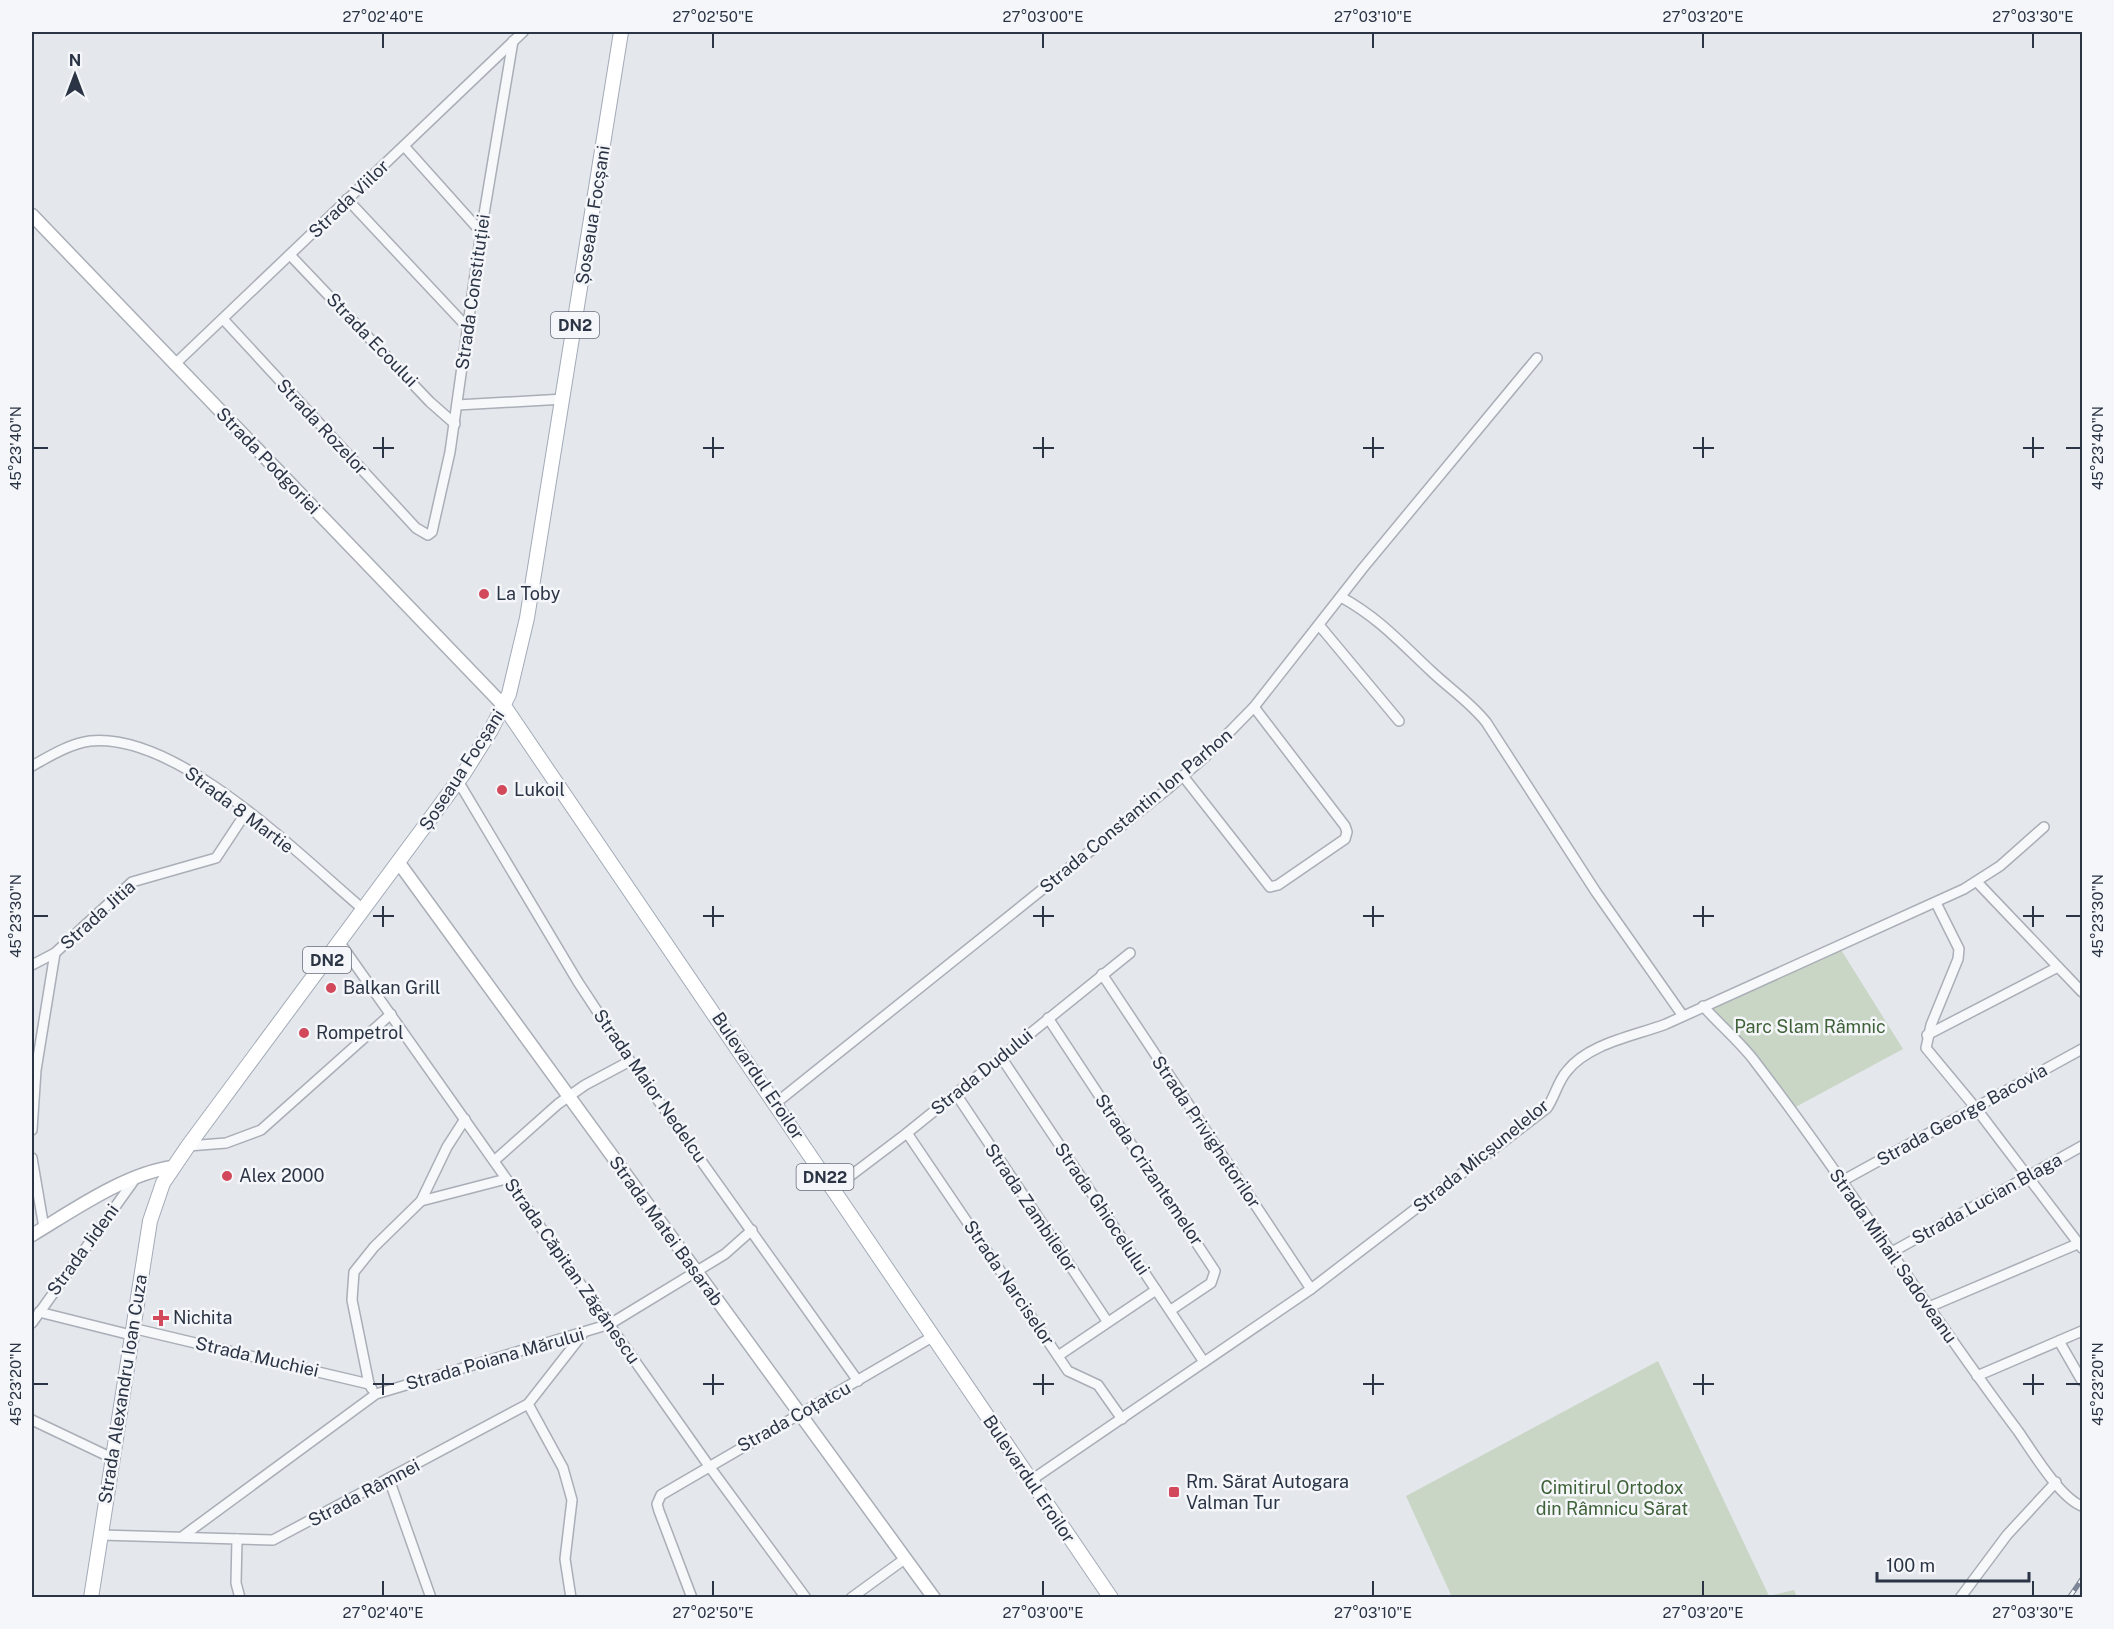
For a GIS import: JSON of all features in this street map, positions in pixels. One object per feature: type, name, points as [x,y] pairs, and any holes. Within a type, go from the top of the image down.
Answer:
[{"type":"main road","name":"Șoseaua Focșani","points":[[164,1183],[188,1146],[458,781],[504,706],[527,618],[564,399],[621,32]]},
{"type":"main road","name":"Bulevardul Eroilor","points":[[504,706],[1111,1598]]},
{"type":"main road","name":"Strada Alexandru Ioan Cuza","points":[[91,1598],[150,1221],[164,1183]]},
{"type":"street","name":"Strada Viilor","points":[[174,365],[523,32]]},
{"type":"street","name":"Strada Constituției","points":[[422,534],[428,535],[435,525],[455,424],[466,327],[513,41]]},
{"type":"street","points":[[404,146],[481,232]]},
{"type":"street","points":[[348,199],[466,327]]},
{"type":"street","name":"Strada Podgoriei","points":[[32,215],[504,706]]},
{"type":"street","name":"Strada Ecoului","points":[[290,255],[430,402],[455,424]]},
{"type":"street","name":"Strada Rozelor","points":[[223,319],[422,534]]},
{"type":"street","name":"Strada Constantin Ion Parhon","points":[[776,1103],[1183,776],[1254,707],[1451,459],[1537,358]]},
{"type":"street","points":[[457,405],[564,399]]},
{"type":"street","points":[[1341,597],[1368,612],[1387,628],[1431,672],[1471,704],[1486,722],[1596,892],[1683,1016]]},
{"type":"street","points":[[1319,625],[1399,721]]},
{"type":"street","points":[[1183,776],[1270,887],[1278,885],[1345,839],[1347,834],[1345,826],[1254,707]]},
{"type":"street","name":"Strada 8 Martie","points":[[32,766],[64,748],[88,741],[112,741],[160,754],[185,767],[247,811],[364,910]]},
{"type":"street","name":"Strada Maior Nedelcu","points":[[458,781],[578,982],[630,1061],[858,1381]]},
{"type":"street","name":"Strada Jitia","points":[[32,965],[55,953],[132,882],[216,858],[247,811]]},
{"type":"street","name":"Strada Micșunelelor","points":[[1030,1481],[1311,1289],[1547,1108],[1569,1068],[1602,1047],[1683,1016],[1936,903],[1977,882],[2000,866],[2044,827]]},
{"type":"street","name":"Strada Matei Basarab","points":[[399,863],[567,1097],[934,1598]]},
{"type":"street","points":[[1977,882],[2082,992]]},
{"type":"street","points":[[1929,1307],[2081,1244],[1975,1107],[1926,1048],[1927,1035],[1959,960],[1959,948],[1936,903]]},
{"type":"street","name":"Strada Căpitan Zăgănescu","points":[[339,943],[709,1466],[806,1598]]},
{"type":"street","points":[[32,1130],[36,1070],[55,953]]},
{"type":"street","name":"Strada Dudului","points":[[833,1189],[907,1134],[1130,953]]},
{"type":"street","points":[[1927,1035],[2058,967]]},
{"type":"street","name":"Strada Privighetorilor","points":[[1102,975],[1311,1289]]},
{"type":"street","name":"Strada Mihail Sadoveanu","points":[[1703,1006],[1751,1057],[1842,1181],[1977,1376],[2056,1482],[2071,1499],[2082,1506]]},
{"type":"street","points":[[188,1146],[226,1143],[261,1130],[391,1014]]},
{"type":"street","name":"Strada Crizantemelor","points":[[1048,1018],[1215,1271],[1211,1283],[1171,1310]]},
{"type":"street","name":"Strada George Bacovia","points":[[1842,1181],[2082,1049]]},
{"type":"street","name":"Strada Ghiocelului","points":[[1001,1057],[1204,1362]]},
{"type":"street","points":[[494,1161],[567,1097],[630,1061]]},
{"type":"street","name":"Strada Zambilelor","points":[[956,1094],[1107,1321]]},
{"type":"street","points":[[376,1394],[369,1384],[352,1300],[354,1272],[374,1247],[421,1201],[438,1163],[465,1119]]},
{"type":"street","name":"Strada Narciselor","points":[[907,1134],[1068,1371],[1098,1385],[1122,1419]]},
{"type":"street","name":"Strada Lucian Blaga","points":[[1892,1252],[2082,1146]]},
{"type":"street","points":[[32,1158],[44,1228]]},
{"type":"street","points":[[32,1235],[136,1178],[159,1169],[173,1167]]},
{"type":"street","name":"Strada Jideni","points":[[32,1323],[136,1178]]},
{"type":"street","points":[[421,1201],[506,1179]]},
{"type":"street","name":"Strada Poiana Mărului","points":[[183,1536],[376,1394],[583,1334],[610,1324],[725,1254],[752,1230]]},
{"type":"street","points":[[1058,1356],[1156,1290]]},
{"type":"street","name":"Strada Muchiei","points":[[39,1312],[369,1384]]},
{"type":"street","points":[[1977,1376],[2082,1331]]},
{"type":"street","name":"Strada Râmnei","points":[[101,1536],[183,1536],[273,1540],[528,1404],[583,1334]]},
{"type":"street","name":"Strada Coțatcu","points":[[692,1598],[659,1510],[658,1499],[709,1466],[932,1337]]},
{"type":"street","points":[[2059,1341],[2082,1381]]},
{"type":"street","points":[[528,1404],[563,1468],[570,1493],[572,1518],[566,1559],[571,1598]]},
{"type":"street","points":[[32,1420],[112,1458]]},
{"type":"street","points":[[389,1479],[431,1598]]},
{"type":"street","points":[[1960,1598],[2007,1535],[2056,1482]]},
{"type":"street","points":[[237,1539],[236,1583],[240,1598]]},
{"type":"street","points":[[851,1598],[906,1558]]},
{"type":"green space","name":"Parc Slam Râmnic","points":[[1838,945],[1903,1049],[1790,1110],[1751,1057],[1703,1006]]},
{"type":"green space","name":"Cimitirul Ortodox din Râmnicu Sărat","points":[[1658,1361],[1769,1596],[1794,1590],[1797,1597],[1452,1597],[1406,1496]]},
{"type":"railway","points":[[2069,1598],[2082,1579]]},
{"type":"place","name":"La Toby","points":[[484,594]]},
{"type":"place","name":"Lukoil","points":[[502,790]]},
{"type":"place","name":"Balkan Grill","points":[[331,988]]},
{"type":"place","name":"Rompetrol","points":[[304,1033]]},
{"type":"place","name":"Alex 2000","points":[[227,1176]]},
{"type":"place","name":"Nichita","points":[[161,1318]]},
{"type":"place","name":"Rm. Sărat Autogara Valman Tur","points":[[1174,1492]]}]
